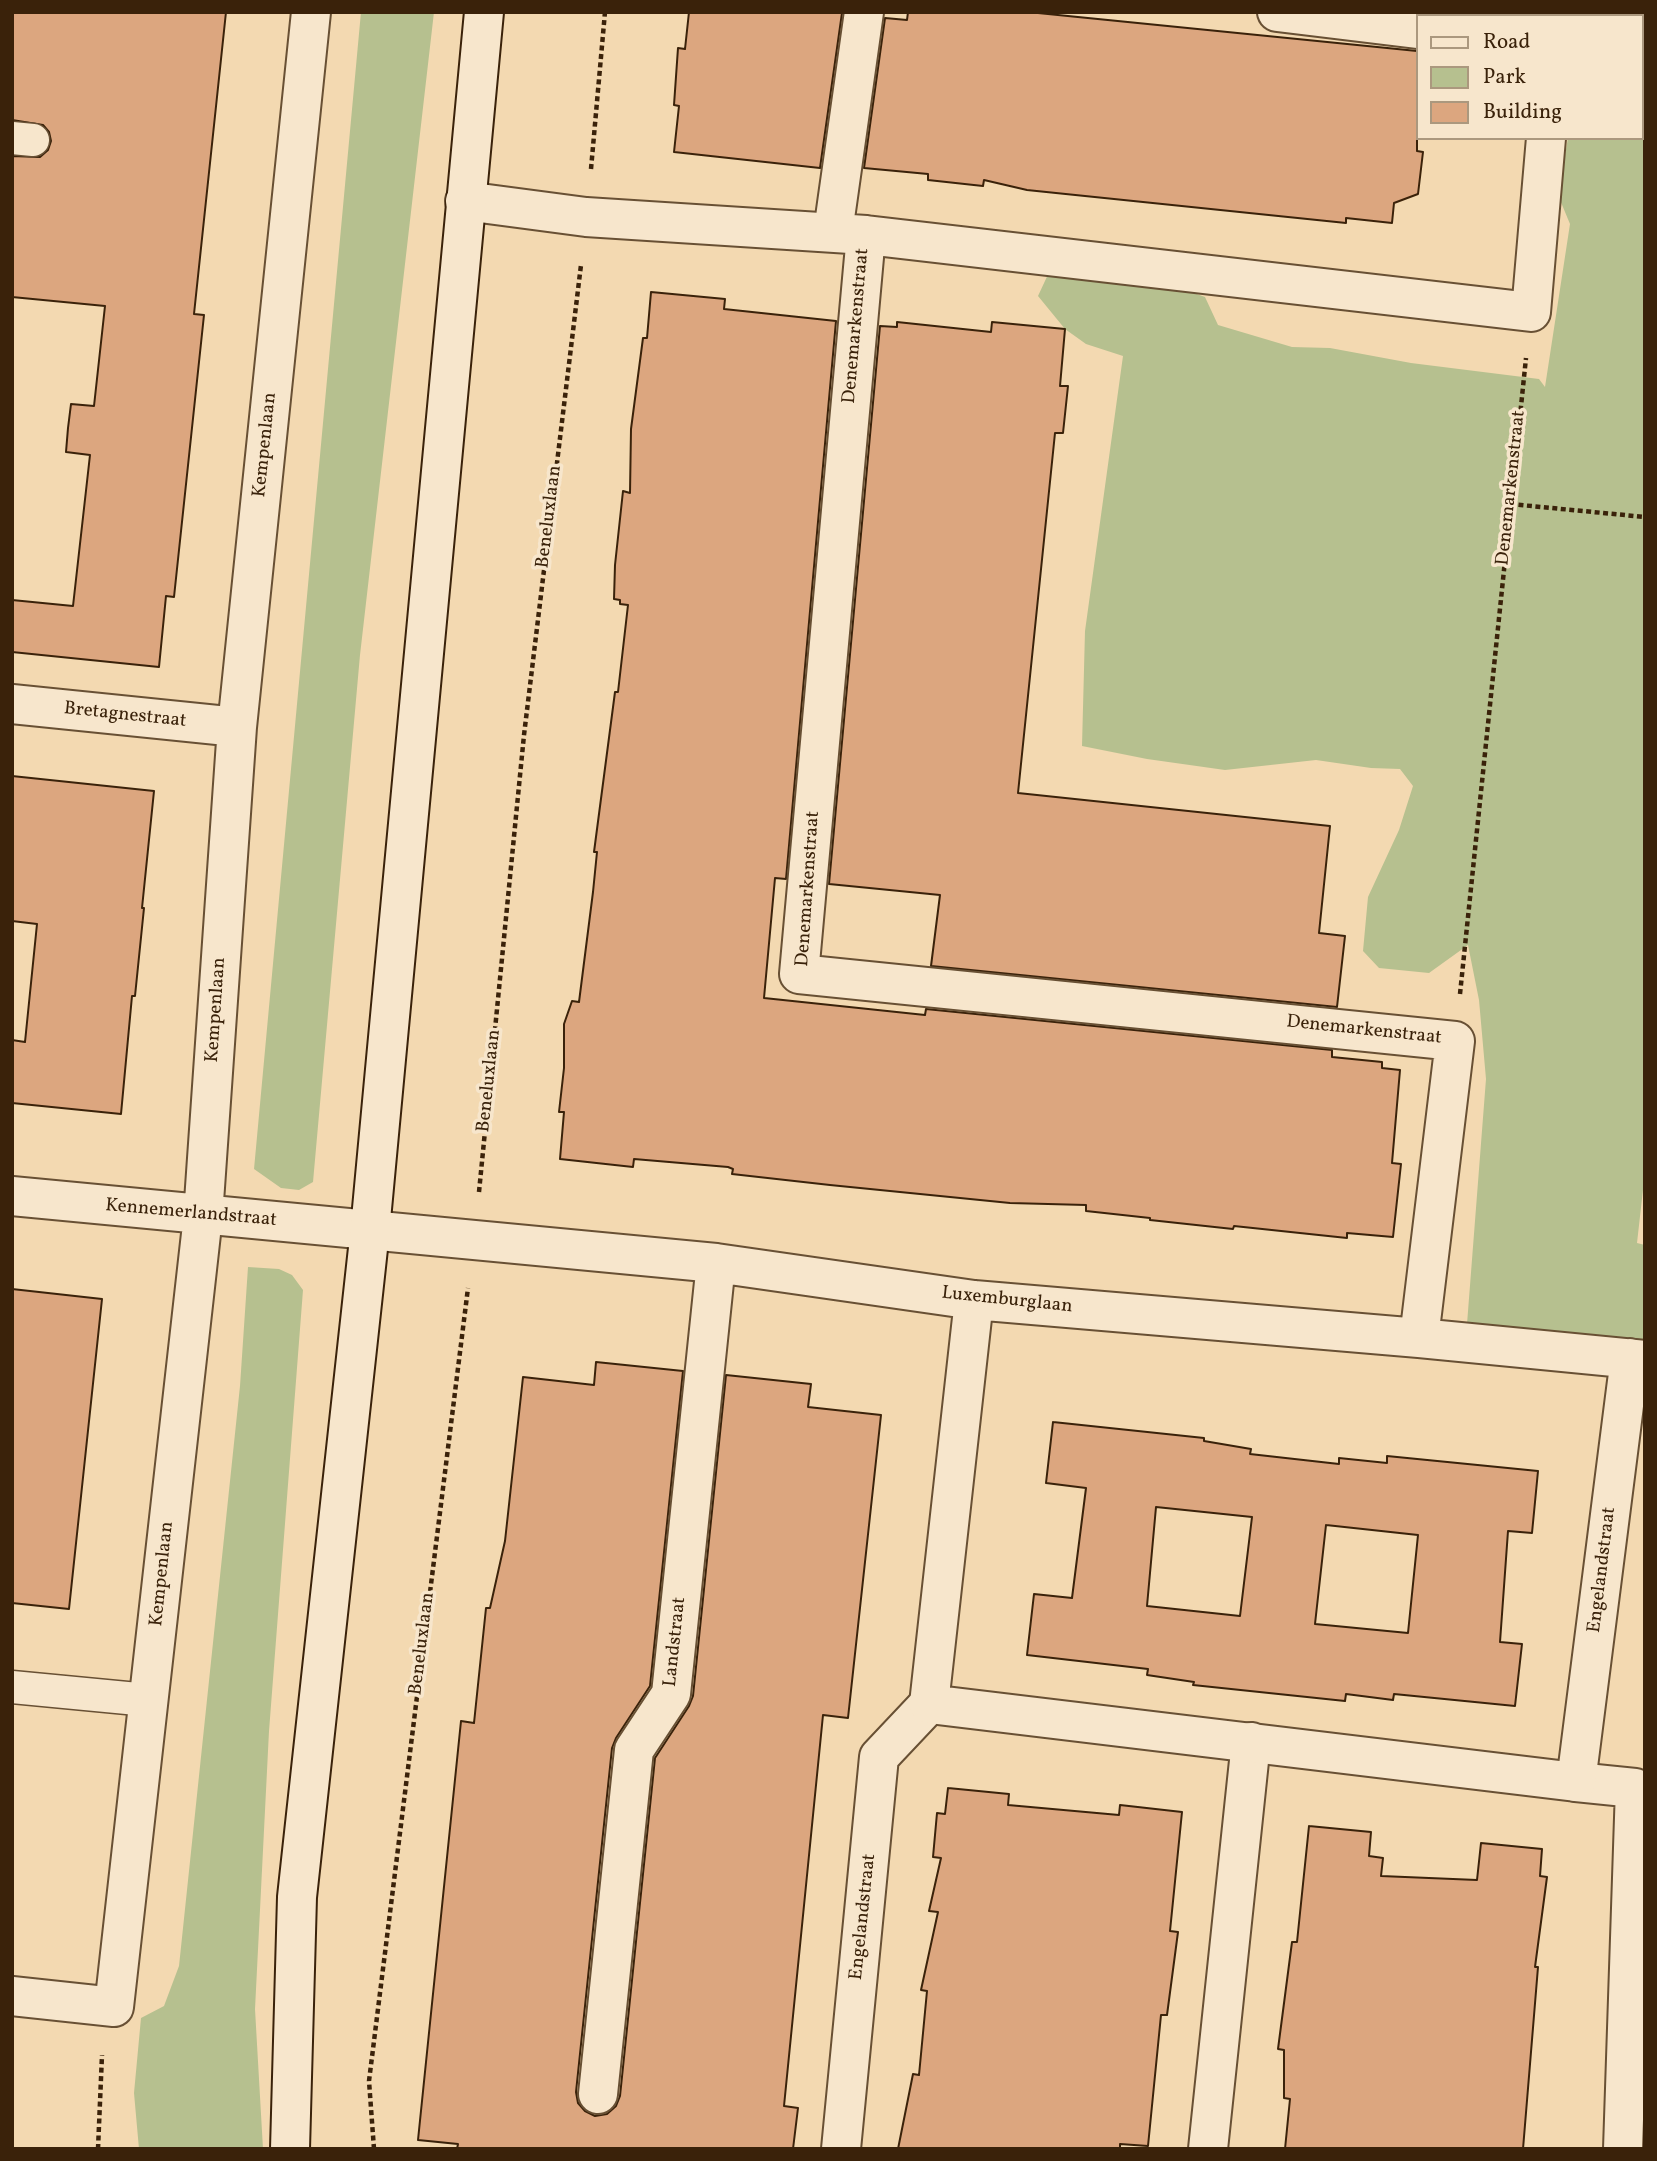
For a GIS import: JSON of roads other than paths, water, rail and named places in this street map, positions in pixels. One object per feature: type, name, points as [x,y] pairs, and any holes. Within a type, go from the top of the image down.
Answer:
[{"type":"street","name":"Kempenlaan","points":[[12,1996],[114,2007],[203,1216],[237,727],[311,12]]},
{"type":"street","points":[[290,2149],[297,1897],[370,1230],[484,12]]},
{"type":"street","name":"Denemarkenstraat","points":[[864,12],[799,974],[1455,1041],[1419,1338]]},
{"type":"street","points":[[1277,12],[1416,29]]},
{"type":"street","name":"Denemarkenstraat","points":[[465,201],[586,217],[849,233],[1531,312],[1546,140]]},
{"type":"street","name":"Bretagnestraat","points":[[12,704],[237,727]]},
{"type":"street","name":"Kennemerlandstraat","points":[[12,1196],[370,1230]]},
{"type":"street","name":"Luxemburglaan","points":[[370,1230],[716,1263],[974,1300],[1637,1359]]},
{"type":"street","name":"Landstraat","points":[[598,2094],[635,1750],[671,1694],[716,1263]]},
{"type":"street","points":[[974,1300],[929,1704],[1636,1788],[1623,2149]]},
{"type":"street","name":"Engelandstraat","points":[[1576,1782],[1637,1359]]},
{"type":"street","name":"Engelandstraat","points":[[841,2149],[879,1757],[929,1704]]},
{"type":"street","points":[[1208,2149],[1251,1742]]},
{"type":"lane","points":[[12,1687],[148,1700]]}]
